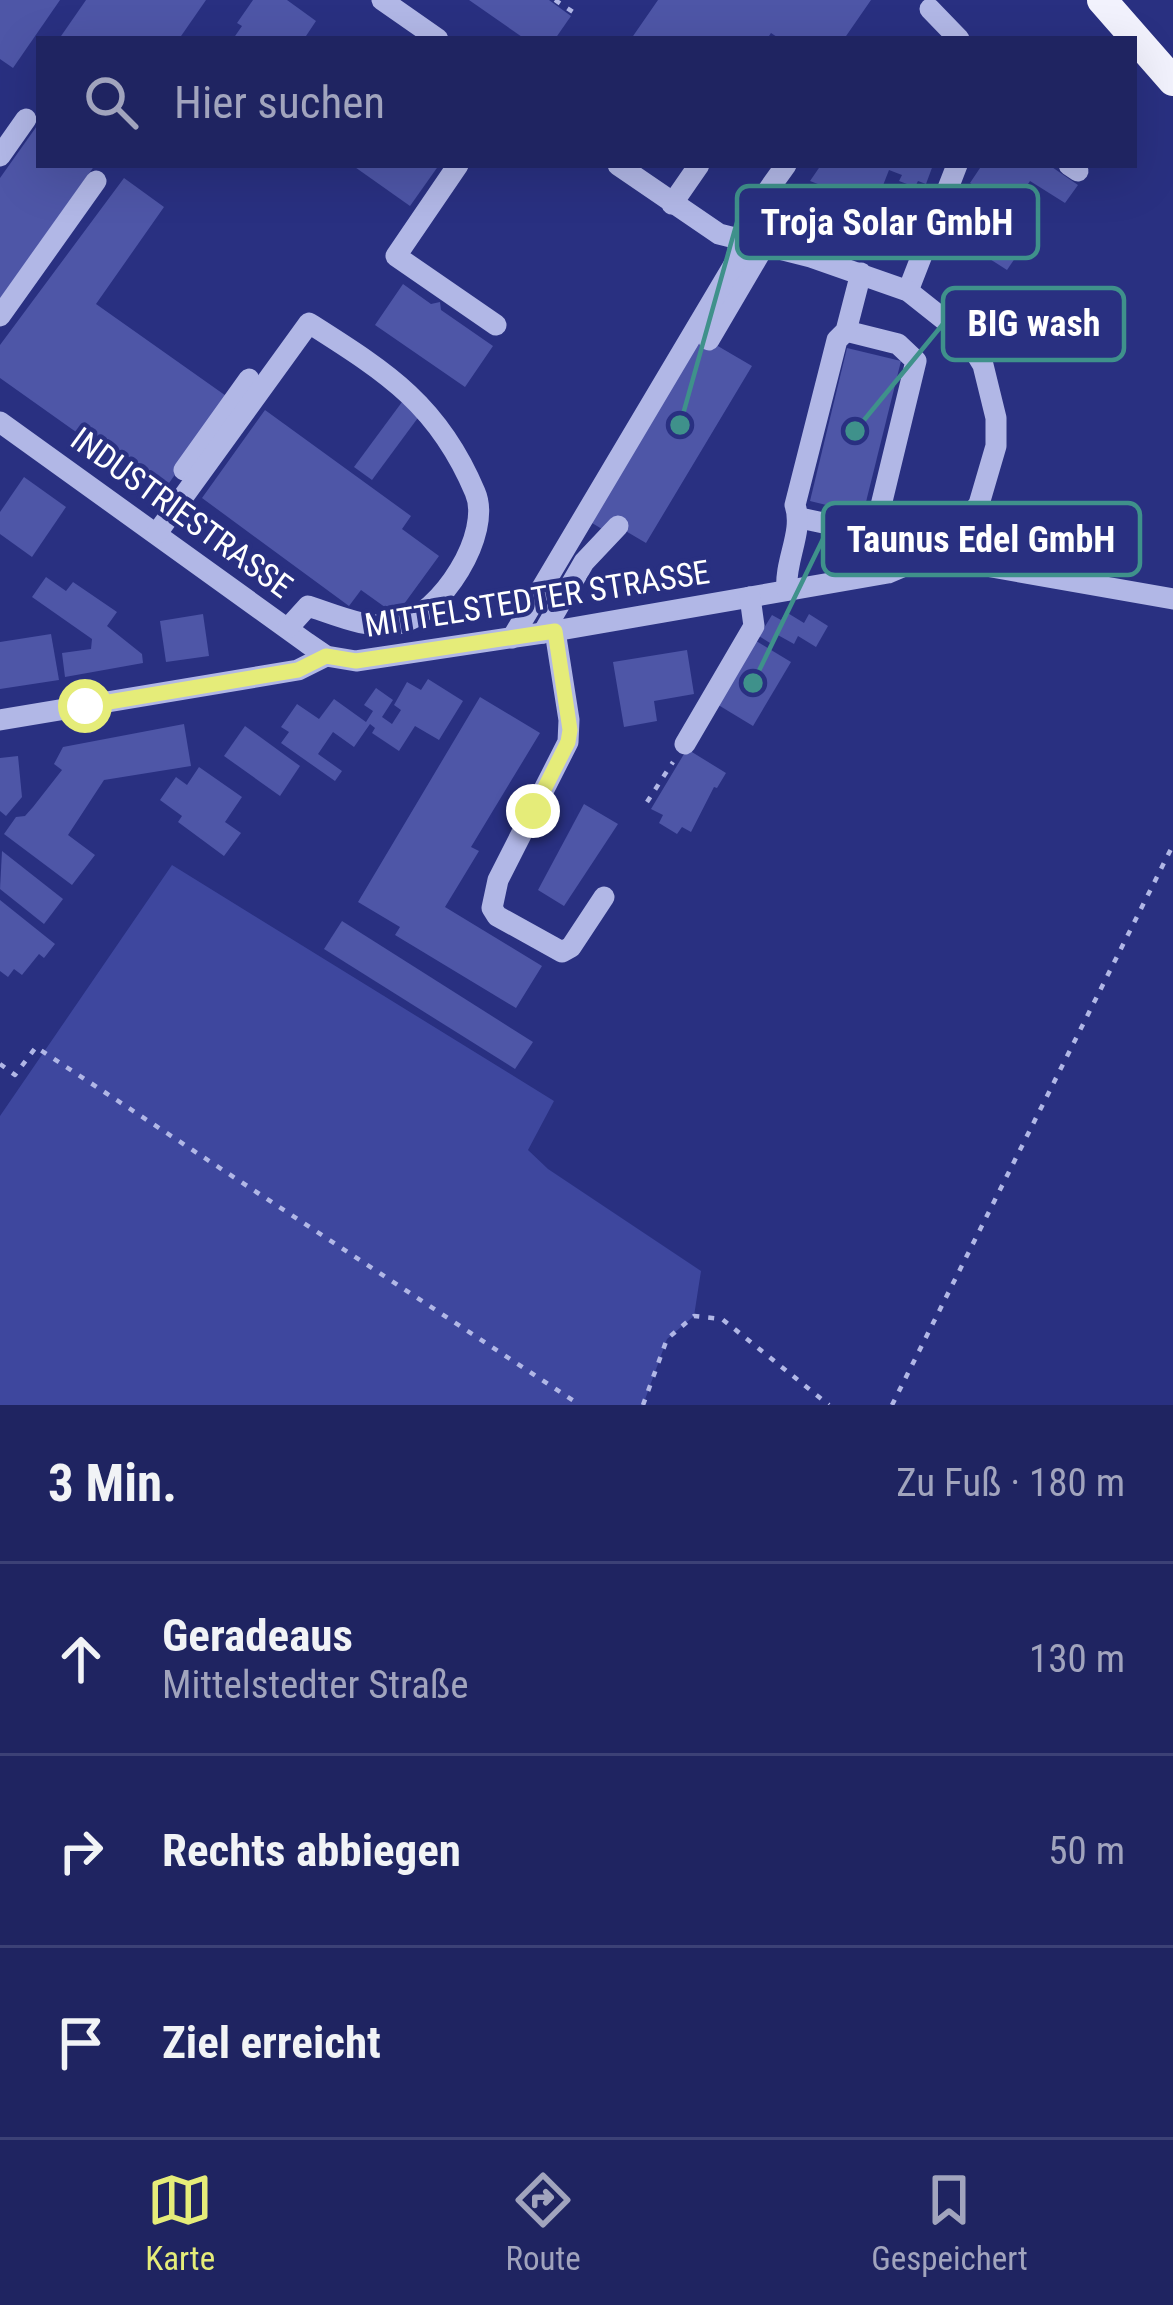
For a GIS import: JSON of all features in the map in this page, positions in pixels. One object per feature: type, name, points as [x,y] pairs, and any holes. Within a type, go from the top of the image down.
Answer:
[{"type":"main road","points":[[1102,0],[1134,36]]},
{"type":"main road","points":[[1137,39],[1173,80]]},
{"type":"street","points":[[389,2],[434,36]]},
{"type":"street","points":[[930,9],[956,36]]},
{"type":"street","points":[[0,156],[26,119]]},
{"type":"street","points":[[456,168],[395,256],[496,325]]},
{"type":"street","points":[[622,168],[738,242],[861,273],[908,291],[966,337],[983,365],[994,405],[996,446],[985,488],[964,526],[942,550],[969,562],[1173,599]]},
{"type":"street","points":[[673,204],[697,168]]},
{"type":"street","points":[[512,638],[736,261],[738,242],[784,168]]},
{"type":"street","points":[[908,291],[956,168]]},
{"type":"street","points":[[0,316],[95,181]]},
{"type":"street","points":[[709,340],[763,248]]},
{"type":"street","points":[[787,590],[785,571],[800,518],[795,505],[837,340],[846,331],[861,273]]},
{"type":"street","points":[[151,529],[309,323],[385,372],[415,396],[441,430],[481,508],[476,530],[453,580],[415,619],[376,626],[308,606],[288,628]]},
{"type":"street","points":[[800,518],[848,528],[877,522],[883,499],[916,361],[898,344],[846,331]]},
{"type":"street","points":[[151,529],[249,379]]},
{"type":"street","name":"INDUSTRIESTRASSE","points":[[0,422],[326,656]]},
{"type":"street","points":[[604,898],[571,947],[562,952],[496,916],[492,908],[498,880],[568,742],[569,720],[549,632],[584,562],[618,526]]},
{"type":"street","name":"MITTELSTEDTER STRASSE","points":[[0,720],[298,670],[326,656],[356,661],[750,597],[888,572],[942,550]]},
{"type":"street","points":[[685,744],[754,626],[750,597]]},
{"type":"path","points":[[555,0],[574,12]]},
{"type":"path","points":[[647,802],[685,744]]},
{"type":"path","points":[[892,1405],[1173,845]]},
{"type":"path","points":[[0,1064],[15,1075],[36,1047],[580,1405]]},
{"type":"path","points":[[643,1405],[667,1339],[694,1316],[722,1319],[829,1405]]},
{"type":"shaded area","points":[[172,865],[554,1101],[528,1150],[548,1169],[701,1271],[694,1316],[667,1339],[643,1405],[0,1405],[0,1116]]},
{"type":"building","points":[[0,0],[60,0],[13,68],[0,59]]},
{"type":"building","points":[[86,0],[206,0],[181,36],[61,36]]},
{"type":"building","points":[[253,0],[287,0],[316,21],[306,36],[235,36],[242,26],[237,23]]},
{"type":"building","points":[[469,0],[549,0],[571,16],[557,36],[521,36]]},
{"type":"building","points":[[658,0],[871,0],[846,36],[633,36]]},
{"type":"building","points":[[36,127],[36,168],[93,168],[0,299],[0,178]]},
{"type":"building","points":[[356,168],[437,168],[410,206]]},
{"type":"building","points":[[819,168],[932,168],[926,184],[918,181],[915,187],[899,181],[902,175],[889,170],[875,206],[810,181]]},
{"type":"building","points":[[980,168],[1053,168],[1078,185],[1065,203],[1030,181],[1011,210],[970,183]]},
{"type":"building","points":[[124,178],[164,207],[96,304],[229,398],[162,493],[0,378],[0,345]]},
{"type":"building","points":[[988,221],[1024,245],[1007,270],[971,247]]},
{"type":"building","points":[[403,284],[431,304],[440,302],[441,310],[493,346],[465,387],[375,325]]},
{"type":"building","points":[[699,335],[752,366],[646,543],[612,523],[607,532],[592,523]]},
{"type":"building","points":[[847,348],[901,361],[863,514],[810,501]]},
{"type":"building","points":[[402,402],[420,415],[372,480],[354,467]]},
{"type":"building","points":[[265,410],[411,516],[402,529],[439,556],[396,615],[361,590],[349,606],[202,498]]},
{"type":"building","points":[[24,477],[66,507],[32,557],[0,534],[0,512]]},
{"type":"building","points":[[46,577],[66,591],[73,582],[117,612],[107,626],[142,654],[143,663],[65,677],[62,653],[91,649],[92,639],[32,597]]},
{"type":"building","points":[[786,612],[804,623],[809,614],[828,626],[816,647],[798,636],[794,644],[776,634],[770,643],[759,636],[772,615],[781,620]]},
{"type":"building","points":[[203,614],[209,656],[166,662],[160,621]]},
{"type":"building","points":[[51,634],[59,680],[0,689],[0,642]]},
{"type":"building","points":[[753,639],[791,662],[753,726],[715,703]]},
{"type":"building","points":[[687,650],[694,694],[654,701],[657,721],[624,727],[613,662]]},
{"type":"building","points":[[428,679],[463,701],[439,740],[415,726],[399,751],[372,733],[375,728],[370,724],[354,747],[333,732],[318,754],[342,771],[335,781],[281,743],[289,732],[281,727],[297,704],[319,719],[334,699],[366,722],[373,711],[364,705],[376,688],[393,700],[382,717],[392,724],[401,710],[394,705],[407,682],[421,690]]},
{"type":"building","points":[[480,697],[540,733],[471,847],[479,851],[445,907],[542,966],[516,1008],[395,935],[400,927],[358,902]]},
{"type":"building","points":[[184,724],[191,766],[104,780],[68,835],[95,855],[72,885],[4,834],[62,770],[54,764],[63,747]]},
{"type":"building","points":[[245,726],[300,766],[280,796],[224,756]]},
{"type":"building","points":[[687,749],[726,773],[691,832],[682,827],[677,834],[659,823],[663,815],[651,809]]},
{"type":"building","points":[[18,756],[22,797],[6,816],[0,811],[0,758]]},
{"type":"building","points":[[199,767],[242,797],[225,822],[241,833],[224,856],[178,822],[182,816],[160,800],[176,777],[187,785]]},
{"type":"building","points":[[584,804],[618,824],[564,906],[538,890]]},
{"type":"building","points":[[2,851],[63,899],[44,924],[0,889]]},
{"type":"building","points":[[0,900],[55,944],[44,958],[39,954],[22,975],[14,969],[8,977],[0,971]]},
{"type":"building","points":[[342,921],[533,1042],[515,1069],[324,949]]},
{"type":"place","name":"Troja Solar GmbH","points":[[680,425]]},
{"type":"place","name":"BIG wash","points":[[855,431]]},
{"type":"place","name":"Taunus Edel GmbH","points":[[753,683]]},
{"type":"route","points":[[85,706],[298,670],[326,656],[356,661],[555,631],[570,730],[533,811]]}]
